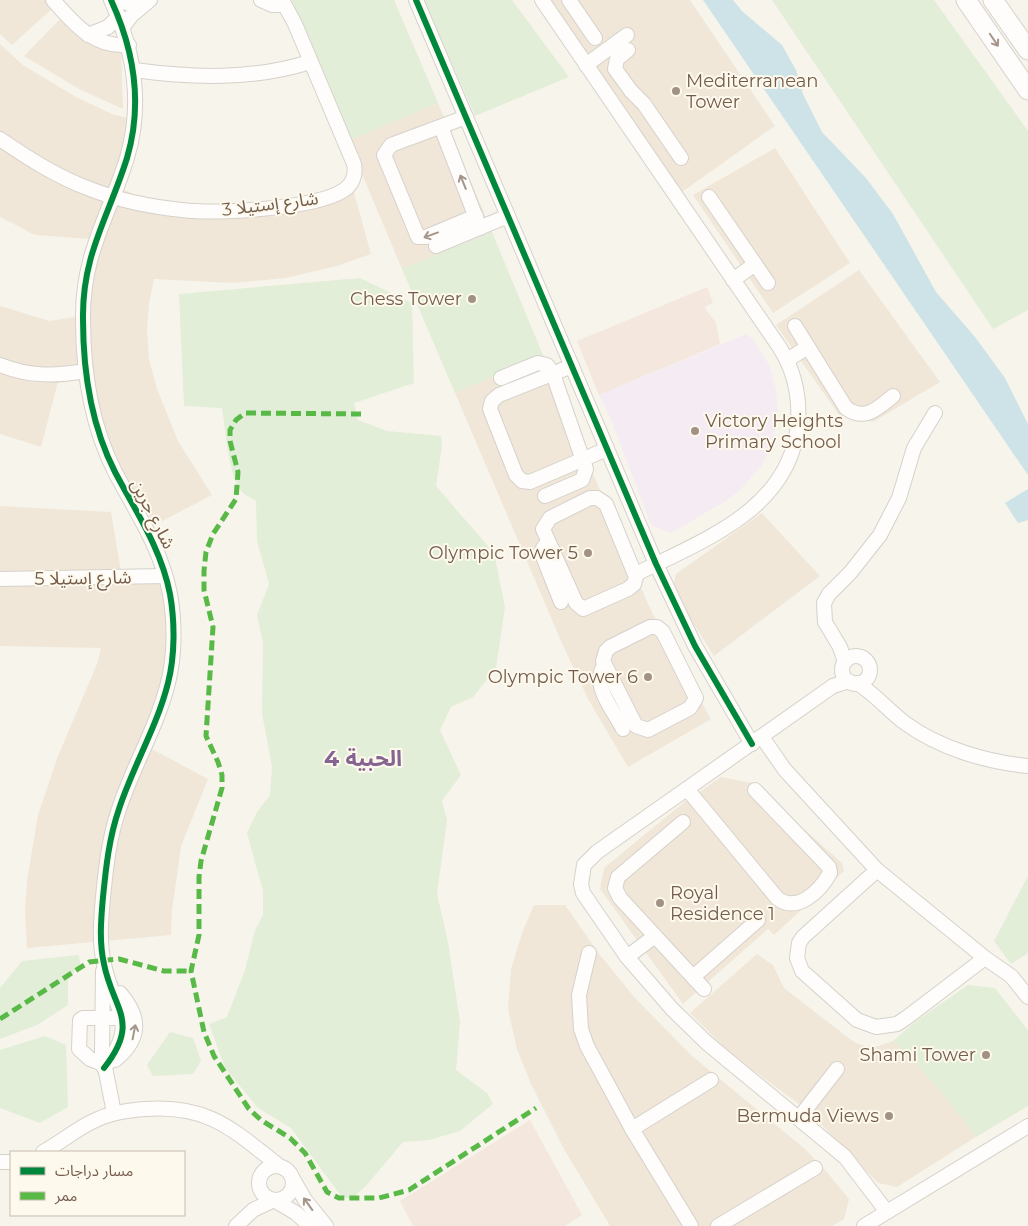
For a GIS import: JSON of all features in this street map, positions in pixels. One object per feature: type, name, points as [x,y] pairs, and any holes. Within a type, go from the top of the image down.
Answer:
[{"type":"street","points":[[53,0],[88,35],[108,44],[129,46]]},
{"type":"street","points":[[112,0],[126,4],[138,0]]},
{"type":"street","name":"شارع جرين","points":[[112,0],[129,46],[134,70],[135,112],[132,139],[95,238],[85,281],[82,316],[86,371],[94,417],[101,440],[114,471],[148,530],[165,576],[173,617],[169,682],[118,811],[108,851],[101,921],[104,965],[101,1018],[104,1066],[114,1113]]},
{"type":"street","points":[[88,35],[121,22],[150,0]]},
{"type":"street","points":[[262,0],[272,5],[283,3]]},
{"type":"street","points":[[416,0],[627,498],[680,616],[714,680],[756,741],[878,870],[985,958],[1023,978],[1028,997]]},
{"type":"street","points":[[542,0],[787,360],[798,393],[797,435],[791,457],[781,477],[768,496],[746,516],[636,574]]},
{"type":"street","points":[[569,0],[595,38]]},
{"type":"street","points":[[966,0],[1028,90]]},
{"type":"street","points":[[993,0],[1028,50]]},
{"type":"street","name":"شارع إستيلا 3","points":[[0,139],[68,180],[112,195],[165,208],[212,211],[257,209],[294,204],[346,190],[354,178],[354,164],[295,24],[283,3]]},
{"type":"street","points":[[561,29],[580,16]]},
{"type":"street","points":[[586,65],[627,35]]},
{"type":"street","points":[[628,50],[617,60],[614,66],[634,94],[644,104],[681,158]]},
{"type":"street","points":[[134,70],[187,76],[233,75],[270,72],[310,62]]},
{"type":"street","points":[[615,107],[634,94]]},
{"type":"street","points":[[466,117],[391,145],[385,151],[384,160],[418,237],[426,237],[478,222],[508,216]]},
{"type":"street","points":[[441,126],[478,222]]},
{"type":"street","points":[[709,197],[768,284]]},
{"type":"street","points":[[436,246],[478,222]]},
{"type":"street","points":[[733,280],[755,264]]},
{"type":"street","points":[[795,326],[842,404],[851,412],[868,414],[893,396]]},
{"type":"street","points":[[787,360],[808,347]]},
{"type":"street","points":[[501,378],[538,363],[547,365],[553,374],[584,459],[586,473],[582,480],[545,496]]},
{"type":"street","points":[[0,365],[27,374],[42,376],[86,371]]},
{"type":"street","points":[[572,366],[495,397],[490,409],[516,475],[522,481],[530,482],[606,449]]},
{"type":"street","points":[[935,414],[914,448],[899,498],[884,529],[868,553],[829,594],[824,603],[824,622],[853,672],[907,725],[949,746],[998,761],[1028,766]]},
{"type":"street","points":[[593,498],[604,501],[608,507],[636,574],[636,581],[628,589],[589,608],[580,608],[576,603],[543,529],[550,518],[593,498]]},
{"type":"street","points":[[608,507],[627,498]]},
{"type":"street","points":[[548,542],[543,548],[543,558],[561,602]]},
{"type":"street","name":"شارع إستيلا 5","points":[[0,579],[165,576]]},
{"type":"street","points":[[657,627],[663,632],[696,694],[696,702],[690,708],[644,730],[636,726],[604,666],[604,655],[610,647],[650,627],[657,627],[680,616]]},
{"type":"street","points":[[604,666],[600,673],[600,685],[623,729]]},
{"type":"street","points":[[853,672],[597,852],[584,866],[581,884],[583,893],[628,957],[691,1028],[733,1065],[845,1156],[887,1212]]},
{"type":"street","points":[[696,694],[714,680]]},
{"type":"street","points":[[687,790],[777,898],[790,904],[800,903],[827,879],[830,867],[755,790]]},
{"type":"street","points":[[683,822],[618,876],[615,882],[616,893],[704,989]]},
{"type":"street","points":[[878,870],[803,937],[797,950],[797,958],[802,971],[857,1020],[876,1027],[897,1024],[985,958]]},
{"type":"street","points":[[694,977],[758,920]]},
{"type":"street","points":[[628,957],[655,936]]},
{"type":"street","points":[[589,953],[579,994],[581,1030],[594,1062],[691,1226]]},
{"type":"street","name":"شارع جرين","points":[[104,965],[120,1004],[122,1018],[120,1042],[104,1066]]},
{"type":"street","points":[[110,982],[132,1011],[135,1031],[127,1050],[104,1066],[90,1059],[80,1050],[78,1025],[82,1018],[122,1018]]},
{"type":"street","points":[[799,1118],[837,1069]]},
{"type":"street","points":[[632,1129],[711,1080]]},
{"type":"street","points":[[45,1151],[87,1124],[114,1113],[155,1108],[193,1112],[221,1122],[278,1165],[288,1169],[305,1200],[326,1226]]},
{"type":"street","points":[[864,1226],[1028,1126]]},
{"type":"street","points":[[244,1138],[255,1156],[259,1179],[265,1196],[296,1212],[310,1226]]},
{"type":"street","points":[[240,1222],[259,1179],[267,1168],[278,1165]]},
{"type":"street","points":[[718,1226],[815,1168]]},
{"type":"street","points":[[240,1222],[274,1200],[290,1194],[293,1179]]},
{"type":"shaded area","points":[[0,0],[50,0],[55,6],[12,45],[0,34]]},
{"type":"shaded area","points":[[551,0],[690,0],[775,126],[682,192]]},
{"type":"shaded area","points":[[703,0],[733,0],[742,11],[782,45],[796,70],[803,94],[822,132],[866,178],[893,214],[936,292],[975,337],[1005,378],[1028,424],[1028,475]]},
{"type":"shaded area","points":[[64,15],[121,49],[123,109],[79,89],[24,56]]},
{"type":"shaded area","points":[[0,44],[23,65],[76,97],[112,114],[131,119],[121,185],[124,190],[147,200],[165,205],[239,206],[321,195],[350,178],[371,254],[337,266],[286,278],[232,283],[154,279],[149,303],[147,331],[149,359],[157,389],[178,441],[212,495],[149,528],[117,470],[86,375],[59,378],[41,447],[0,434],[0,306],[50,321],[80,316],[91,239],[35,235],[0,217]]},
{"type":"shaded area","points":[[438,103],[492,232],[402,269],[348,141]]},
{"type":"shaded area","points":[[775,148],[850,263],[773,313],[693,195]]},
{"type":"shaded area","points":[[859,270],[940,382],[873,422],[839,415],[776,325]]},
{"type":"shaded area","points":[[707,287],[713,303],[704,307],[716,323],[720,344],[599,395],[577,341]]},
{"type":"shaded area","name":"Victory Heights Primary School","points":[[746,334],[753,339],[769,365],[776,389],[778,415],[772,444],[762,465],[737,493],[671,533],[651,525],[611,419],[599,395]]},
{"type":"shaded area","points":[[543,355],[648,604],[673,653],[711,719],[628,767],[588,699],[561,641],[455,393]]},
{"type":"shaded area","points":[[1028,489],[1028,520],[1018,523],[1005,503]]},
{"type":"shaded area","points":[[0,506],[111,512],[121,571],[172,575],[177,617],[148,747],[208,779],[181,846],[172,911],[171,935],[27,948],[25,911],[27,881],[38,815],[58,756],[97,664],[101,648],[0,646]]},
{"type":"shaded area","points":[[762,513],[820,576],[714,656],[672,590],[676,574]]},
{"type":"shaded area","points":[[721,777],[752,783],[842,863],[844,871],[774,935],[768,929],[683,1004],[600,889],[604,868],[683,803]]},
{"type":"shaded area","points":[[534,905],[565,905],[600,955],[636,999],[691,1055],[805,1149],[827,1172],[849,1199],[844,1219],[832,1226],[610,1226],[564,1149],[531,1084],[517,1049],[508,1010],[511,969],[523,930]]},
{"type":"shaded area","points":[[757,954],[773,965],[784,988],[854,1042],[865,1046],[879,1046],[893,1041],[921,1068],[954,1106],[976,1137],[897,1187],[878,1183],[807,1110],[730,1053],[690,1013]]},
{"type":"shaded area","points":[[530,1120],[582,1215],[565,1226],[413,1226],[400,1201]]},
{"type":"green space","points":[[292,0],[394,0],[438,103],[348,141]]},
{"type":"green space","points":[[424,0],[512,0],[569,77],[475,116]]},
{"type":"green space","points":[[772,0],[934,0],[1028,131],[1028,310],[993,329]]},
{"type":"green space","points":[[492,232],[543,355],[455,393],[402,269]]},
{"type":"green space","points":[[360,278],[412,303],[414,383],[354,403],[358,420],[387,431],[441,436],[442,446],[436,486],[494,553],[505,607],[496,668],[473,697],[451,707],[440,730],[461,775],[442,801],[447,820],[437,894],[448,942],[460,1022],[456,1070],[487,1093],[493,1104],[460,1131],[429,1140],[403,1142],[366,1186],[351,1199],[341,1196],[291,1128],[258,1108],[225,1068],[209,1024],[227,1017],[245,970],[255,930],[263,915],[263,891],[247,833],[257,812],[270,795],[272,767],[262,713],[263,643],[257,615],[269,584],[257,541],[256,501],[242,492],[234,476],[228,452],[222,408],[184,406],[179,294]]},
{"type":"green space","points":[[1028,876],[1028,953],[1011,964],[994,941]]},
{"type":"green space","points":[[79,955],[80,965],[68,979],[68,1005],[37,1025],[0,1039],[0,988],[22,961]]},
{"type":"green space","points":[[968,985],[995,988],[1028,1030],[1028,1106],[976,1137],[937,1087],[893,1041],[916,1021]]},
{"type":"green space","points":[[170,1032],[193,1038],[201,1061],[193,1074],[153,1076],[147,1065]]},
{"type":"green space","points":[[45,1036],[66,1045],[68,1107],[40,1123],[0,1108],[0,1050]]},
{"type":"marked path","points":[[361,414],[245,413],[236,420],[230,430],[230,441],[238,472],[236,499],[213,534],[206,552],[204,571],[204,590],[213,627],[206,736],[222,775],[222,788],[201,861],[199,877],[199,935],[191,971],[204,1032],[214,1056],[249,1109],[261,1120],[290,1138],[305,1153],[327,1192],[339,1198],[379,1198],[409,1190],[536,1108]]},
{"type":"marked path","points":[[0,1019],[89,962],[119,959],[164,971],[191,971]]},
{"type":"cycle path","points":[[104,1068],[115,1052],[123,1027],[118,1005],[108,980],[101,947],[108,853],[125,793],[151,731],[168,683],[174,639],[172,605],[161,561],[115,472],[94,417],[83,339],[84,296],[87,275],[98,236],[127,158],[134,118],[134,78],[125,38],[111,0]]},
{"type":"cycle path","points":[[416,0],[656,564],[695,646],[752,744]]},
{"type":"place","name":"Mediterranean Tower","points":[[676,91]]},
{"type":"place","name":"Chess Tower","points":[[472,299]]},
{"type":"place","name":"Victory Heights Primary School","points":[[695,431]]},
{"type":"place","name":"Olympic Tower 5","points":[[588,553]]},
{"type":"place","name":"Olympic Tower 6","points":[[648,677]]},
{"type":"place","name":"Royal Residence 1","points":[[660,903]]},
{"type":"place","name":"Shami Tower","points":[[986,1055]]},
{"type":"place","name":"Bermuda Views","points":[[889,1116]]},
{"type":"district","name":"الحبية 4","points":[[363,758]]}]
